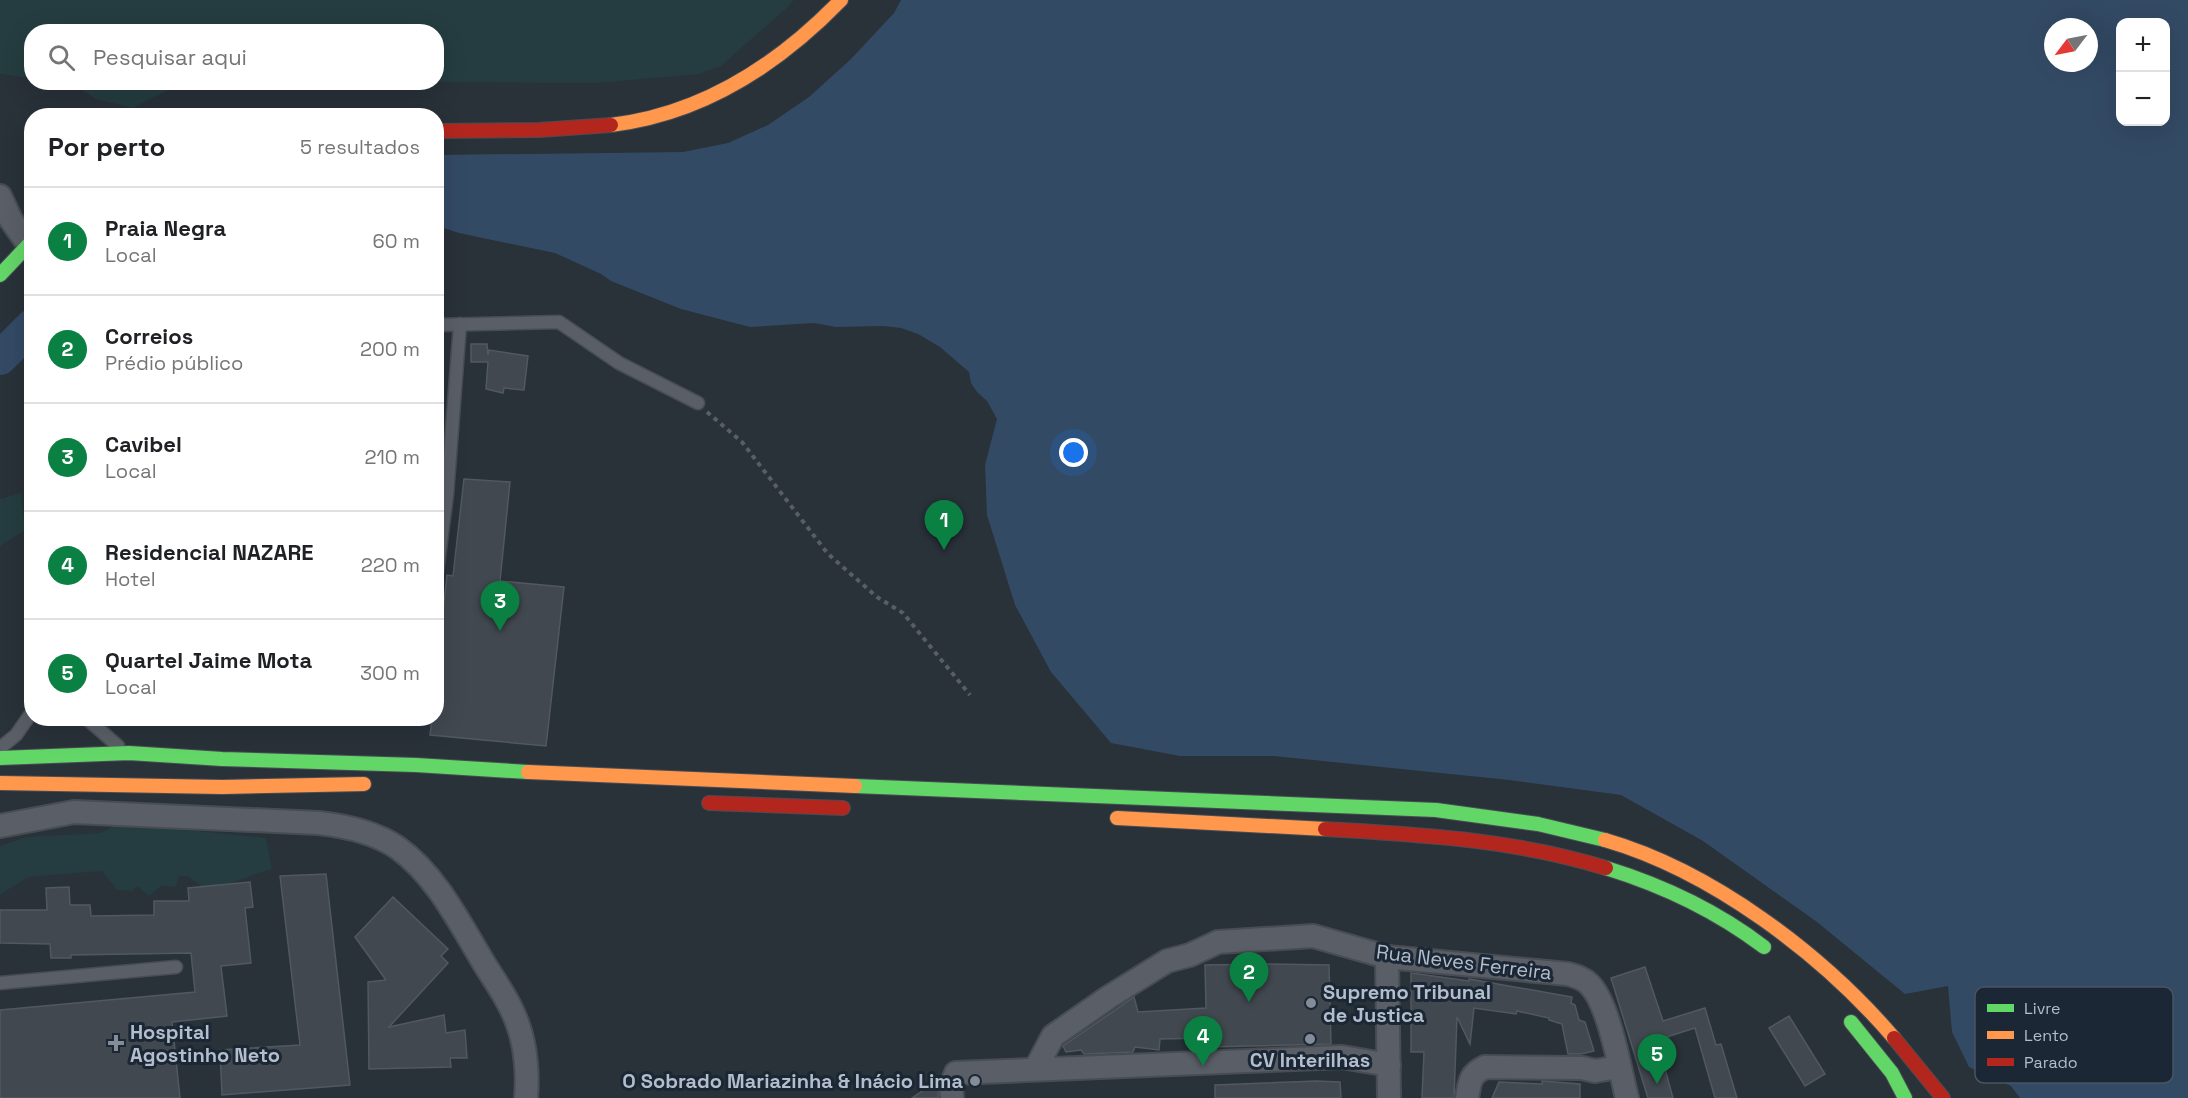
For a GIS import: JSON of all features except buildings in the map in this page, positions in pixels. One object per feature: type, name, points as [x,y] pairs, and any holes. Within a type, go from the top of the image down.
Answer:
[{"type":"main road","points":[[444,131],[607,125],[672,113],[708,99],[743,81],[787,53],[841,0]]},
{"type":"main road","points":[[0,275],[24,249]]},
{"type":"main road","points":[[0,758],[129,753],[222,759],[416,765],[581,775],[1436,810],[1541,824],[1636,850],[1678,869],[1726,895],[1804,948],[1854,994],[1901,1046],[1933,1090],[1943,1098]]},
{"type":"main road","points":[[0,783],[222,787],[377,784]]},
{"type":"main road","points":[[698,802],[857,809]]},
{"type":"main road","points":[[1108,818],[1474,838],[1532,848],[1587,861],[1663,889],[1728,924],[1777,957]]},
{"type":"main road","points":[[1840,1011],[1892,1073],[1905,1098]]},
{"type":"street","points":[[0,196],[11,220],[24,235]]},
{"type":"street","points":[[0,826],[74,812],[319,823],[346,826],[396,846],[417,863],[435,885],[507,1002],[519,1026],[527,1082],[526,1098]]},
{"type":"street","name":"Rua Neves Ferreira","points":[[1036,1068],[1053,1036],[1109,997],[1167,961],[1190,955],[1218,942],[1313,936],[1387,957],[1568,974],[1580,978],[1590,984],[1602,1005],[1627,1098]]},
{"type":"street","points":[[1387,957],[1389,1098]]},
{"type":"street","points":[[952,1095],[951,1085],[956,1073],[1342,1057],[1389,1065]]},
{"type":"street","points":[[1467,1098],[1470,1081],[1475,1072],[1485,1067],[1582,1068],[1595,1071],[1619,1067]]},
{"type":"lane","points":[[444,325],[559,322],[619,363],[698,403]]},
{"type":"lane","points":[[444,476],[460,324]]},
{"type":"lane","points":[[0,748],[16,735],[24,724]]},
{"type":"lane","points":[[93,726],[129,753]]},
{"type":"lane","points":[[0,983],[176,967]]},
{"type":"path","points":[[698,403],[742,442],[828,554],[877,597],[903,613],[970,695]]},
{"type":"green space","points":[[0,0],[794,0],[721,66],[699,74],[597,83],[444,82],[444,24],[24,24],[24,77],[0,74]]},
{"type":"green space","points":[[82,90],[169,90],[132,108],[96,99]]},
{"type":"green space","points":[[21,493],[24,531],[0,546],[0,499]]},
{"type":"green space","points":[[119,823],[266,838],[272,869],[208,891],[188,876],[179,876],[176,887],[161,886],[149,896],[137,886],[132,891],[117,890],[102,871],[28,877],[0,895],[0,846],[26,837],[101,833]]},
{"type":"water","points":[[901,0],[2188,0],[2188,1098],[2020,1098],[2011,1086],[2004,1083],[2173,1083],[2173,987],[1975,987],[1975,1070],[1969,1067],[1952,1032],[1948,986],[1905,994],[1817,922],[1703,841],[1621,795],[1509,780],[1274,756],[1180,756],[1111,743],[1051,672],[1015,605],[987,515],[985,465],[997,419],[987,401],[971,383],[969,372],[940,347],[918,334],[901,328],[883,326],[836,327],[814,323],[750,327],[681,309],[611,281],[555,253],[444,228],[444,155],[683,152],[728,143],[768,125],[809,97],[851,59],[894,13]]},
{"type":"waterway","points":[[0,358],[24,334]]},
{"type":"traffic: fast","points":[[0,275],[24,250]]},
{"type":"traffic: fast","points":[[0,758],[129,753],[528,772]]},
{"type":"traffic: fast","points":[[855,786],[1436,810],[1538,824],[1605,840]]},
{"type":"traffic: fast","points":[[1606,868],[1668,891],[1728,922],[1764,947]]},
{"type":"traffic: fast","points":[[1851,1022],[1892,1073],[1905,1098]]},
{"type":"traffic: slow","points":[[611,125],[677,110],[737,83],[791,45],[841,0]]},
{"type":"traffic: slow","points":[[528,772],[855,786]]},
{"type":"traffic: slow","points":[[0,783],[222,787],[364,784]]},
{"type":"traffic: slow","points":[[1117,818],[1325,829]]},
{"type":"traffic: slow","points":[[1605,840],[1645,854],[1685,872],[1763,919],[1834,976],[1894,1038]]},
{"type":"traffic: jam","points":[[444,131],[539,130],[611,125]]},
{"type":"traffic: jam","points":[[709,803],[843,808]]},
{"type":"traffic: jam","points":[[1325,829],[1432,836],[1501,844],[1571,858],[1606,868]]},
{"type":"traffic: jam","points":[[1894,1038],[1943,1098]]},
{"type":"place","name":"Praia Negra","points":[[944,550]]},
{"type":"place","name":"Cavibel","points":[[500,631]]},
{"type":"place","name":"Correios","points":[[1249,1002]]},
{"type":"place","name":"Supremo Tribunal de Justica","points":[[1311,1003]]},
{"type":"place","name":"CV Interilhas","points":[[1310,1039]]},
{"type":"place","name":"Hospital Agostinho Neto","points":[[116,1043]]},
{"type":"place","name":"Residencial NAZARE","points":[[1203,1066]]},
{"type":"place","name":"O Sobrado Mariazinha & Inácio Lima","points":[[975,1081]]},
{"type":"place","name":"Quartel Jaime Mota","points":[[1657,1084]]}]
